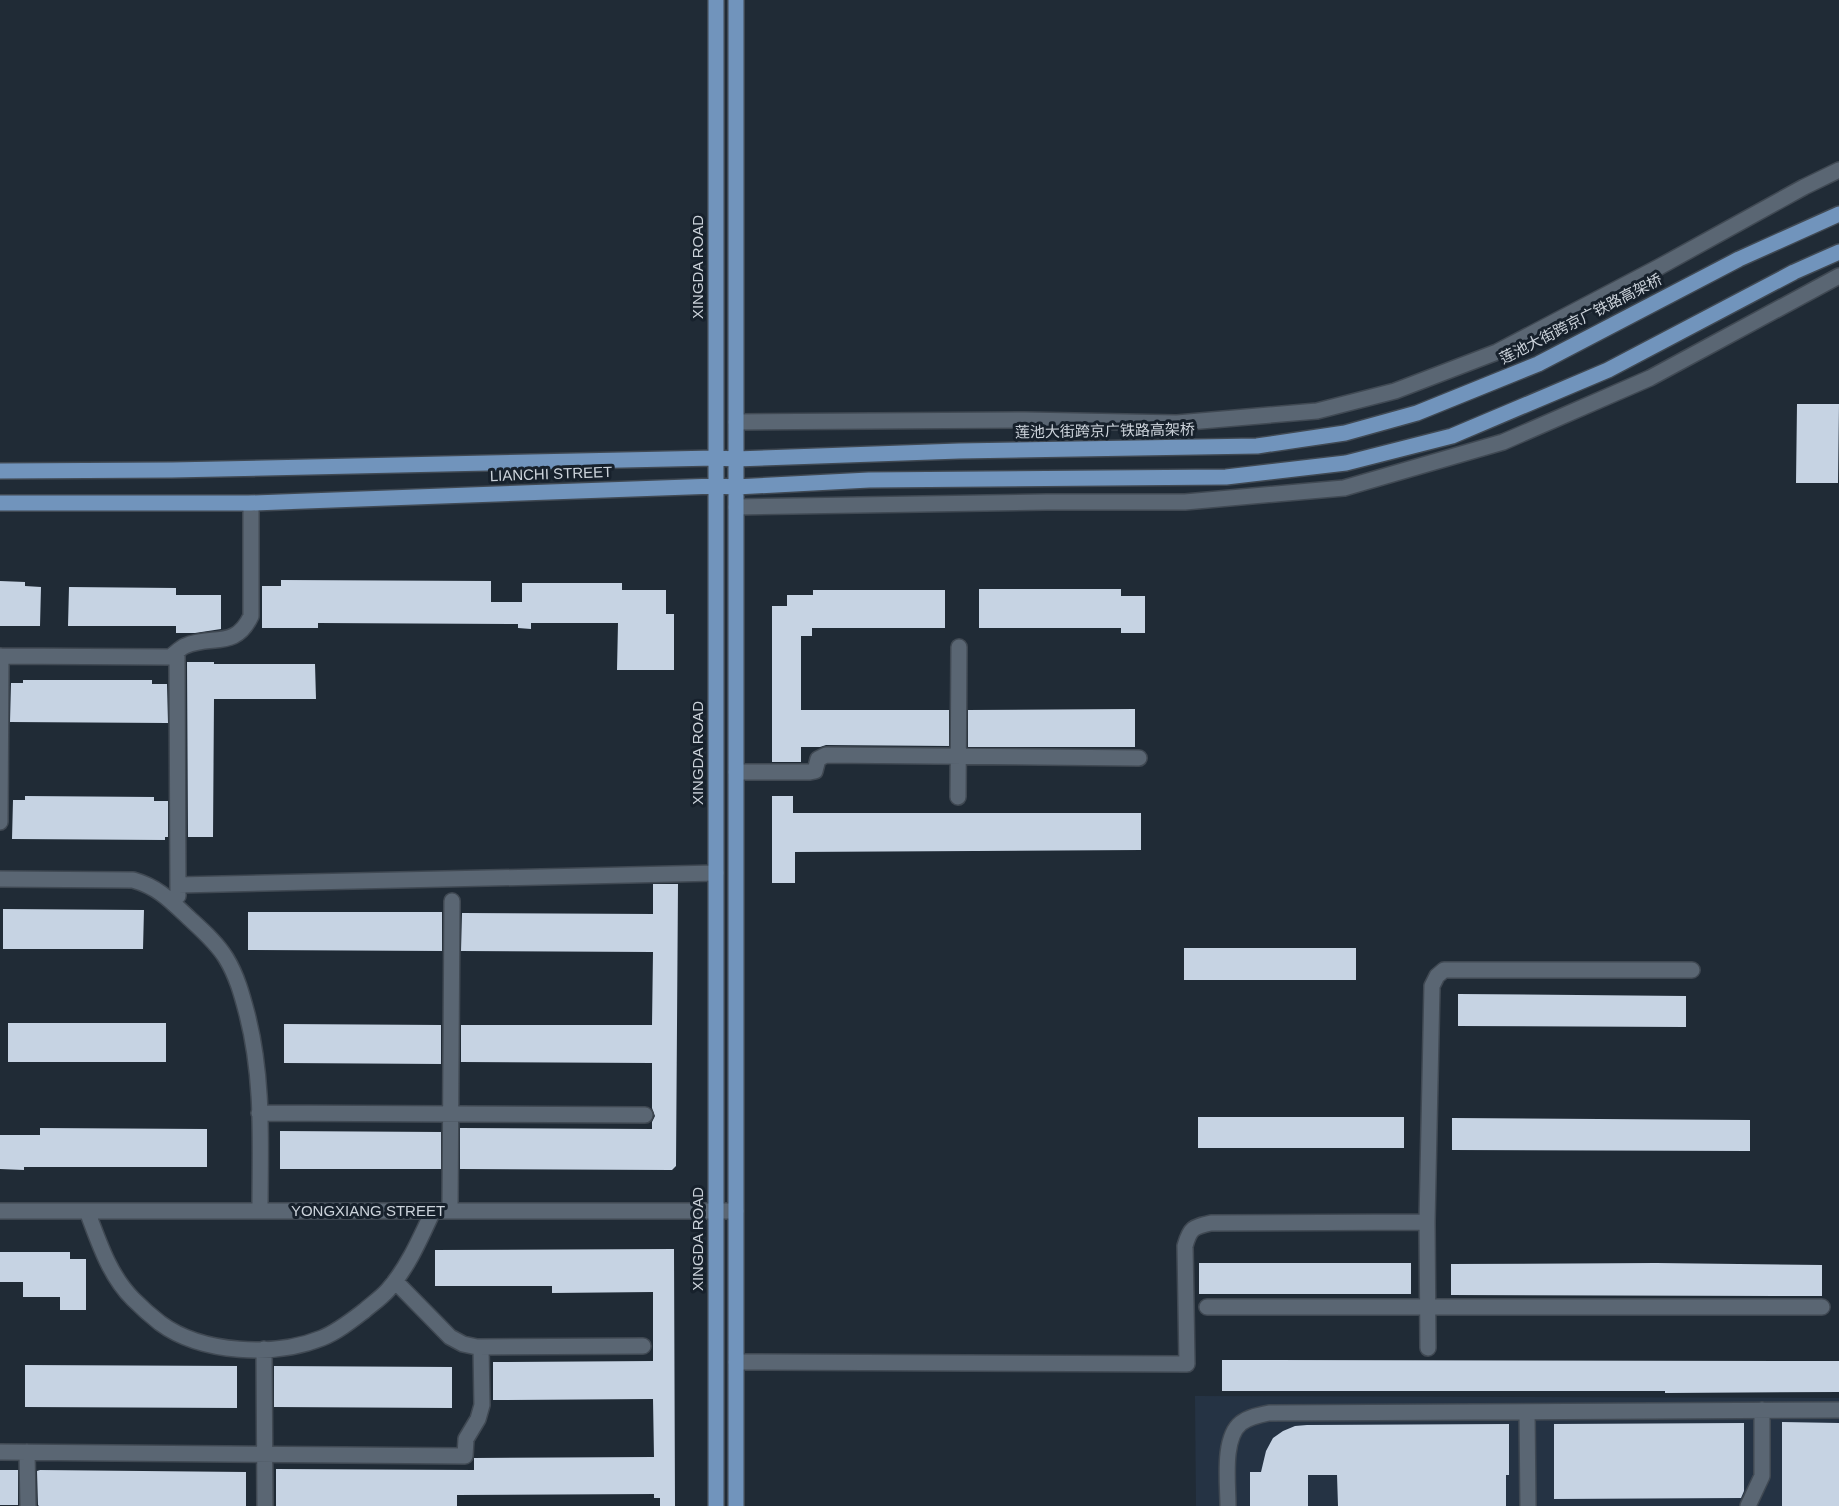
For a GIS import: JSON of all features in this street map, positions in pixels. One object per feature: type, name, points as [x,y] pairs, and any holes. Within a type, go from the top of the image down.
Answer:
[{"type":"main road","name":"XINGDA ROAD","points":[[716,0],[716,1506]]},
{"type":"main road","points":[[736,0],[736,1506]]},
{"type":"main road","name":"莲池大街跨京广铁路高架桥","points":[[972,451],[1257,446],[1345,433],[1417,413],[1538,364],[1739,259],[1839,214]]},
{"type":"main road","name":"LIANCHI STREET","points":[[0,503],[251,503],[736,487],[869,480],[1226,477],[1346,464],[1452,435],[1608,370],[1794,272],[1839,252]]},
{"type":"main road","name":"LIANCHI STREET","points":[[0,471],[172,470],[736,459],[972,451]]},
{"type":"street","points":[[736,422],[1025,420],[1177,423],[1317,411],[1395,392],[1497,352],[1839,170]]},
{"type":"street","points":[[736,507],[1185,502],[1344,488],[1503,442],[1650,378],[1839,276]]},
{"type":"street","points":[[0,822],[1,656],[170,657],[184,646],[235,636],[246,628],[251,616],[251,503]]},
{"type":"street","points":[[958,797],[959,647]]},
{"type":"street","points":[[177,653],[178,908]]},
{"type":"street","points":[[736,772],[810,772],[815,771],[818,759],[826,755],[1139,758]]},
{"type":"street","points":[[178,885],[716,873]]},
{"type":"street","points":[[0,879],[133,880],[149,885],[162,893],[207,934],[226,957],[238,983],[258,1066],[260,1211]]},
{"type":"street","points":[[450,1211],[452,901]]},
{"type":"street","points":[[1428,1348],[1427,1222],[1432,986],[1437,976],[1444,970],[1692,970]]},
{"type":"street","points":[[259,1113],[645,1115]]},
{"type":"street","name":"YONGXIANG STREET","points":[[0,1211],[736,1211]]},
{"type":"street","points":[[87,1211],[113,1275],[132,1298],[161,1324],[190,1339],[222,1347],[264,1349],[294,1347],[324,1337],[387,1292],[408,1264],[433,1211]]},
{"type":"street","points":[[736,1362],[1187,1364],[1185,1246],[1189,1234],[1195,1227],[1211,1223],[1427,1222]]},
{"type":"street","points":[[395,1281],[450,1337],[463,1344],[481,1347],[643,1346]]},
{"type":"street","points":[[1207,1307],[1822,1307]]},
{"type":"street","points":[[0,1452],[465,1456],[466,1439],[478,1419],[482,1405],[481,1347]]},
{"type":"street","points":[[264,1349],[265,1506]]},
{"type":"street","points":[[1748,1506],[1762,1476],[1762,1410]]},
{"type":"street","points":[[1228,1506],[1228,1448],[1232,1436],[1241,1423],[1255,1416],[1269,1413],[1839,1410]]},
{"type":"street","points":[[1527,1412],[1528,1506]]},
{"type":"street","points":[[27,1452],[28,1506]]},
{"type":"shaded area","points":[[1195,1396],[1839,1398],[1839,1506],[1196,1506]]},
{"type":"building","points":[[1797,404],[1839,404],[1838,483],[1796,483]]},
{"type":"building","points":[[281,580],[491,581],[491,602],[522,602],[522,583],[622,583],[622,590],[666,590],[666,614],[674,614],[674,670],[617,670],[618,623],[531,623],[531,629],[518,628],[518,624],[318,623],[318,628],[262,628],[262,586],[281,586]]},
{"type":"building","points":[[0,581],[25,582],[25,586],[41,587],[40,626],[0,626]]},
{"type":"building","points":[[69,587],[176,588],[176,595],[221,595],[221,629],[176,633],[176,626],[68,626]]},
{"type":"building","points":[[979,589],[1121,589],[1121,596],[1145,596],[1145,633],[1121,633],[1121,628],[979,628]]},
{"type":"building","points":[[813,590],[945,590],[945,628],[812,628],[812,636],[801,636],[801,710],[949,710],[949,746],[826,745],[801,747],[801,762],[772,762],[772,606],[787,606],[787,595],[813,595]]},
{"type":"building","points":[[187,662],[315,664],[316,699],[214,699],[213,837],[188,837]]},
{"type":"building","points":[[23,680],[152,680],[152,684],[167,684],[168,723],[10,722],[11,683],[23,683]]},
{"type":"building","points":[[1135,709],[1135,747],[968,747],[968,710]]},
{"type":"building","points":[[25,796],[154,797],[154,801],[168,801],[168,837],[165,837],[165,840],[12,839],[13,800],[25,800]]},
{"type":"building","points":[[772,796],[793,796],[793,813],[1141,813],[1141,850],[795,852],[795,883],[772,883]]},
{"type":"building","points":[[653,884],[678,884],[676,1166],[672,1170],[460,1169],[460,1128],[652,1129],[655,1116],[652,1108],[652,1063],[461,1062],[461,1025],[652,1025],[653,952],[461,951],[462,913],[653,914]]},
{"type":"building","points":[[3,909],[144,910],[143,949],[3,949]]},
{"type":"building","points":[[248,912],[442,912],[442,951],[248,950]]},
{"type":"building","points":[[1184,948],[1356,948],[1356,980],[1184,980]]},
{"type":"building","points":[[1458,994],[1686,996],[1686,1027],[1458,1026]]},
{"type":"building","points":[[8,1023],[166,1023],[166,1062],[8,1062]]},
{"type":"building","points":[[284,1024],[441,1025],[441,1064],[284,1063]]},
{"type":"building","points":[[1198,1117],[1404,1117],[1404,1148],[1198,1148]]},
{"type":"building","points":[[1452,1118],[1750,1120],[1750,1151],[1452,1150]]},
{"type":"building","points":[[40,1128],[207,1129],[207,1167],[0,1169],[0,1135],[40,1135]]},
{"type":"building","points":[[280,1131],[441,1132],[441,1169],[280,1169]]},
{"type":"building","points":[[674,1249],[675,1506],[660,1506],[660,1498],[654,1498],[654,1494],[457,1495],[457,1506],[276,1506],[276,1469],[474,1470],[474,1458],[654,1457],[653,1399],[493,1400],[493,1362],[653,1361],[653,1292],[552,1293],[552,1286],[435,1286],[435,1250]]},
{"type":"building","points":[[0,1252],[70,1252],[70,1259],[86,1259],[86,1310],[60,1310],[60,1297],[23,1297],[23,1282],[0,1282]]},
{"type":"building","points":[[1199,1263],[1411,1263],[1411,1294],[1199,1294]]},
{"type":"building","points":[[1451,1264],[1822,1265],[1822,1296],[1451,1295]]},
{"type":"building","points":[[1222,1360],[1839,1361],[1839,1392],[1222,1391]]},
{"type":"building","points":[[25,1365],[237,1366],[237,1408],[25,1407]]},
{"type":"building","points":[[274,1366],[452,1367],[452,1408],[274,1407]]},
{"type":"building","points":[[1782,1422],[1839,1423],[1839,1506],[1782,1506]]},
{"type":"building","points":[[1744,1423],[1744,1491],[1741,1498],[1554,1499],[1554,1424]]},
{"type":"building","points":[[1509,1424],[1509,1475],[1506,1475],[1506,1506],[1338,1506],[1337,1475],[1308,1475],[1308,1506],[1250,1506],[1250,1472],[1261,1472],[1266,1451],[1273,1438],[1295,1426]]},
{"type":"building","points":[[0,1470],[18,1470],[18,1505],[0,1505]]},
{"type":"building","points":[[37,1471],[246,1472],[246,1506],[39,1506]]}]
